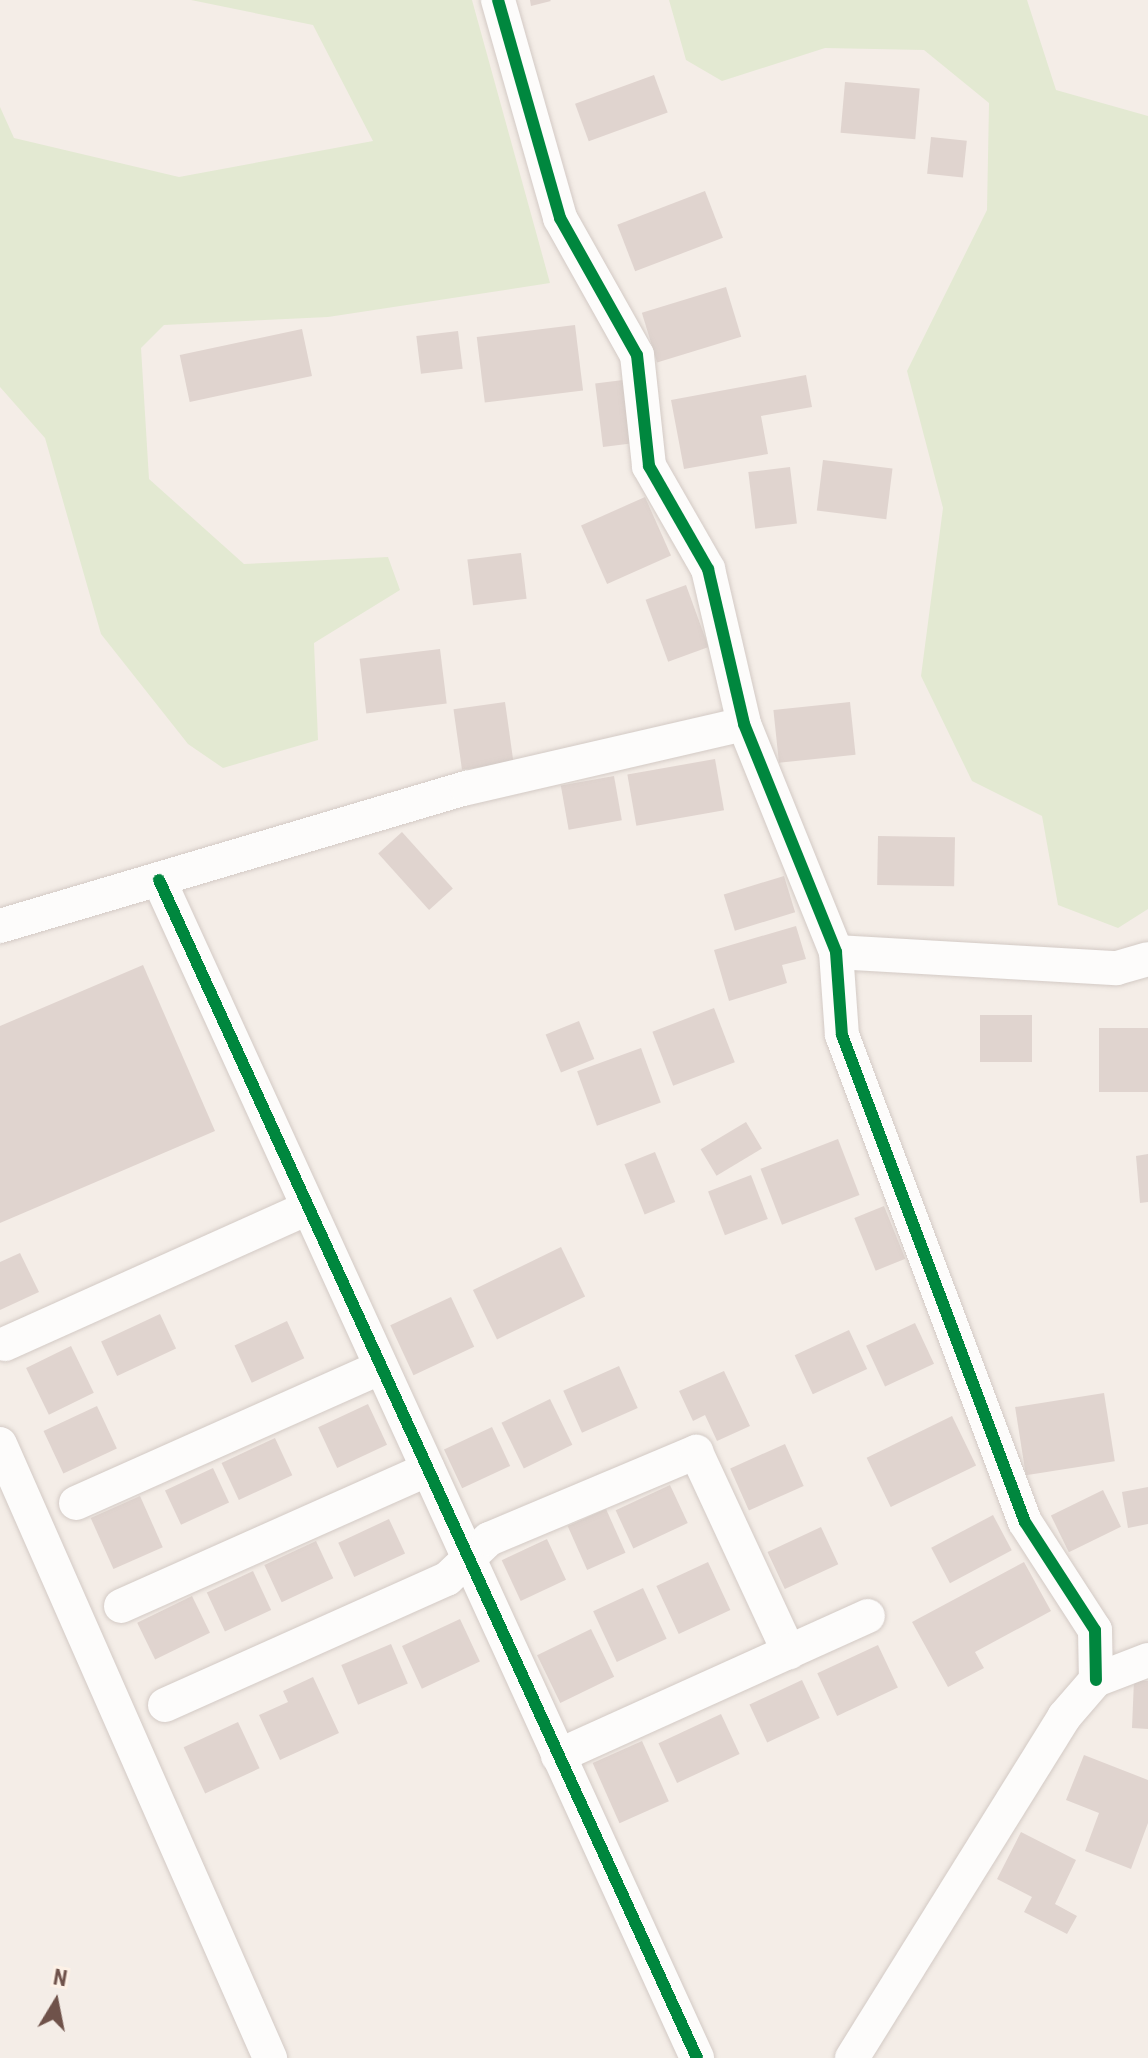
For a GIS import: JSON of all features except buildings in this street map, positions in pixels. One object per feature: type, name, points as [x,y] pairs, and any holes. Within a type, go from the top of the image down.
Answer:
[{"type":"street","points":[[498,0],[560,218],[637,355],[649,466],[708,569],[744,724],[836,952],[842,1035],[1025,1522],[1095,1630],[1096,1680]]},
{"type":"street","points":[[0,926],[467,788],[744,724]]},
{"type":"street","points":[[159,880],[697,2058]]},
{"type":"street","points":[[836,952],[1117,968],[1148,959]]},
{"type":"street","points":[[5,1344],[308,1208]]},
{"type":"street","points":[[76,1503],[381,1367]]},
{"type":"street","points":[[0,1444],[270,2058]]},
{"type":"street","points":[[165,1705],[447,1579],[489,1539],[696,1452],[789,1652]]},
{"type":"street","points":[[121,1606],[428,1469]]},
{"type":"street","points":[[558,1756],[868,1616]]},
{"type":"street","points":[[852,2058],[1064,1717],[1096,1680],[1148,1660]]},
{"type":"green space","points":[[191,0],[472,0],[550,283],[328,317],[164,325],[141,348],[149,479],[244,564],[388,557],[400,590],[314,643],[318,740],[223,768],[188,744],[101,634],[45,438],[0,387],[0,107],[14,138],[179,177],[373,141],[313,25]]},
{"type":"green space","points":[[669,0],[1027,0],[1056,90],[1148,116],[1148,909],[1118,928],[1058,905],[1042,816],[972,781],[921,676],[943,508],[907,371],[987,210],[989,103],[924,50],[825,48],[722,81],[686,60]]},
{"type":"cycle path","points":[[498,0],[560,218],[637,355],[649,466],[708,569],[744,724],[836,952],[842,1035],[1025,1522],[1095,1630],[1096,1680]]},
{"type":"cycle path","points":[[159,880],[697,2058]]}]
